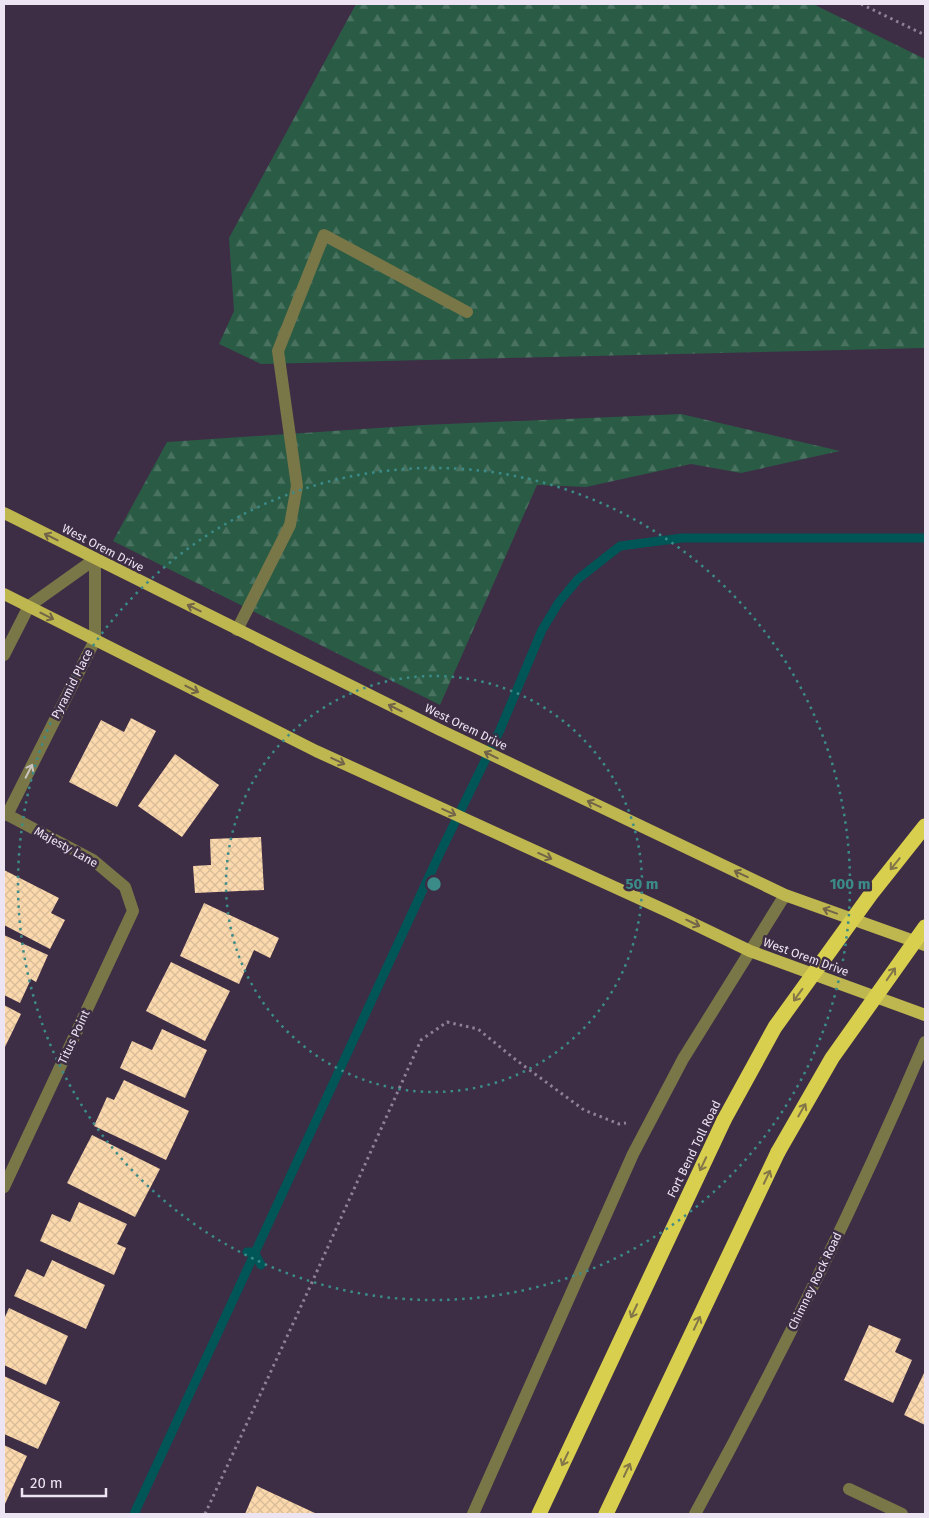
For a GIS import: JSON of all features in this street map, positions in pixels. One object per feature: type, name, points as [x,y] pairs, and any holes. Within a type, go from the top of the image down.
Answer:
[{"type":"highway","name":"Fort Bend Toll Road","points":[[539,1514],[724,1120],[775,1027],[871,894],[925,826]]},
{"type":"highway","points":[[606,1514],[778,1152],[832,1058],[925,927]]},
{"type":"main road","name":"West Orem Drive","points":[[4,513],[438,729],[785,894],[925,945]]},
{"type":"main road","name":"West Orem Drive","points":[[4,594],[316,751],[669,912],[750,951],[925,1015]]},
{"type":"street","points":[[238,630],[290,526],[297,486],[278,351],[324,236],[467,312]]},
{"type":"street","points":[[4,655],[29,606],[95,559]]},
{"type":"street","name":"Pyramid Place","points":[[5,814],[95,640],[95,559]]},
{"type":"street","name":"Majesty Lane","points":[[5,814],[93,860],[125,887]]},
{"type":"street","name":"Titus Point","points":[[4,1187],[133,911],[125,887]]},
{"type":"street","points":[[473,1514],[633,1154],[683,1059],[785,894]]},
{"type":"street","name":"Chimney Rock Road","points":[[694,1514],[722,1465],[820,1273],[925,1042]]},
{"type":"street","points":[[849,1489],[902,1514]]},
{"type":"path","points":[[861,4],[925,35]]},
{"type":"path","points":[[205,1514],[421,1040],[447,1022],[478,1029],[516,1060],[584,1110],[619,1124],[651,1120]]},
{"type":"green space","points":[[356,4],[813,4],[925,59],[925,348],[261,364],[219,344],[234,311],[229,238]]},
{"type":"green space","points":[[681,414],[840,451],[741,473],[691,464],[586,487],[537,485],[440,705],[113,541],[167,442],[423,425]]},
{"type":"building","points":[[131,718],[156,731],[117,807],[69,782],[101,720],[124,732]]},
{"type":"building","points":[[175,754],[219,785],[182,837],[138,806]]},
{"type":"building","points":[[261,837],[264,890],[195,893],[193,866],[211,865],[210,839]]},
{"type":"building","points":[[4,870],[59,898],[51,913],[65,920],[50,949],[4,925]]},
{"type":"building","points":[[204,903],[279,938],[270,958],[254,950],[239,984],[180,956]]},
{"type":"building","points":[[4,935],[48,955],[36,982],[31,979],[20,1003],[4,995]]},
{"type":"building","points":[[171,962],[230,991],[205,1041],[146,1011]]},
{"type":"building","points":[[4,1005],[21,1014],[4,1049]]},
{"type":"building","points":[[162,1029],[207,1050],[185,1098],[120,1068],[132,1041],[152,1050]]},
{"type":"building","points":[[124,1080],[189,1111],[166,1160],[94,1126],[107,1097],[114,1100]]},
{"type":"building","points":[[92,1135],[160,1169],[135,1217],[67,1183]]},
{"type":"building","points":[[79,1202],[127,1224],[117,1244],[126,1248],[114,1275],[40,1241],[52,1214],[70,1222]]},
{"type":"building","points":[[52,1260],[105,1285],[86,1329],[14,1296],[27,1269],[44,1277]]},
{"type":"building","points":[[9,1308],[68,1336],[46,1385],[4,1365],[4,1319]]},
{"type":"building","points":[[869,1325],[901,1339],[895,1352],[912,1360],[893,1403],[844,1380]]},
{"type":"building","points":[[925,1371],[925,1425],[904,1415]]},
{"type":"building","points":[[4,1376],[60,1402],[38,1449],[4,1434]]},
{"type":"building","points":[[4,1445],[27,1456],[4,1506]]},
{"type":"building","points":[[257,1486],[317,1514],[245,1514]]},
{"type":"waterway","points":[[134,1514],[439,855],[500,730],[542,630],[559,602],[578,579],[620,546],[682,538],[925,538]]},
{"type":"waterway","points":[[247,1252],[254,1252],[261,1265]]}]
